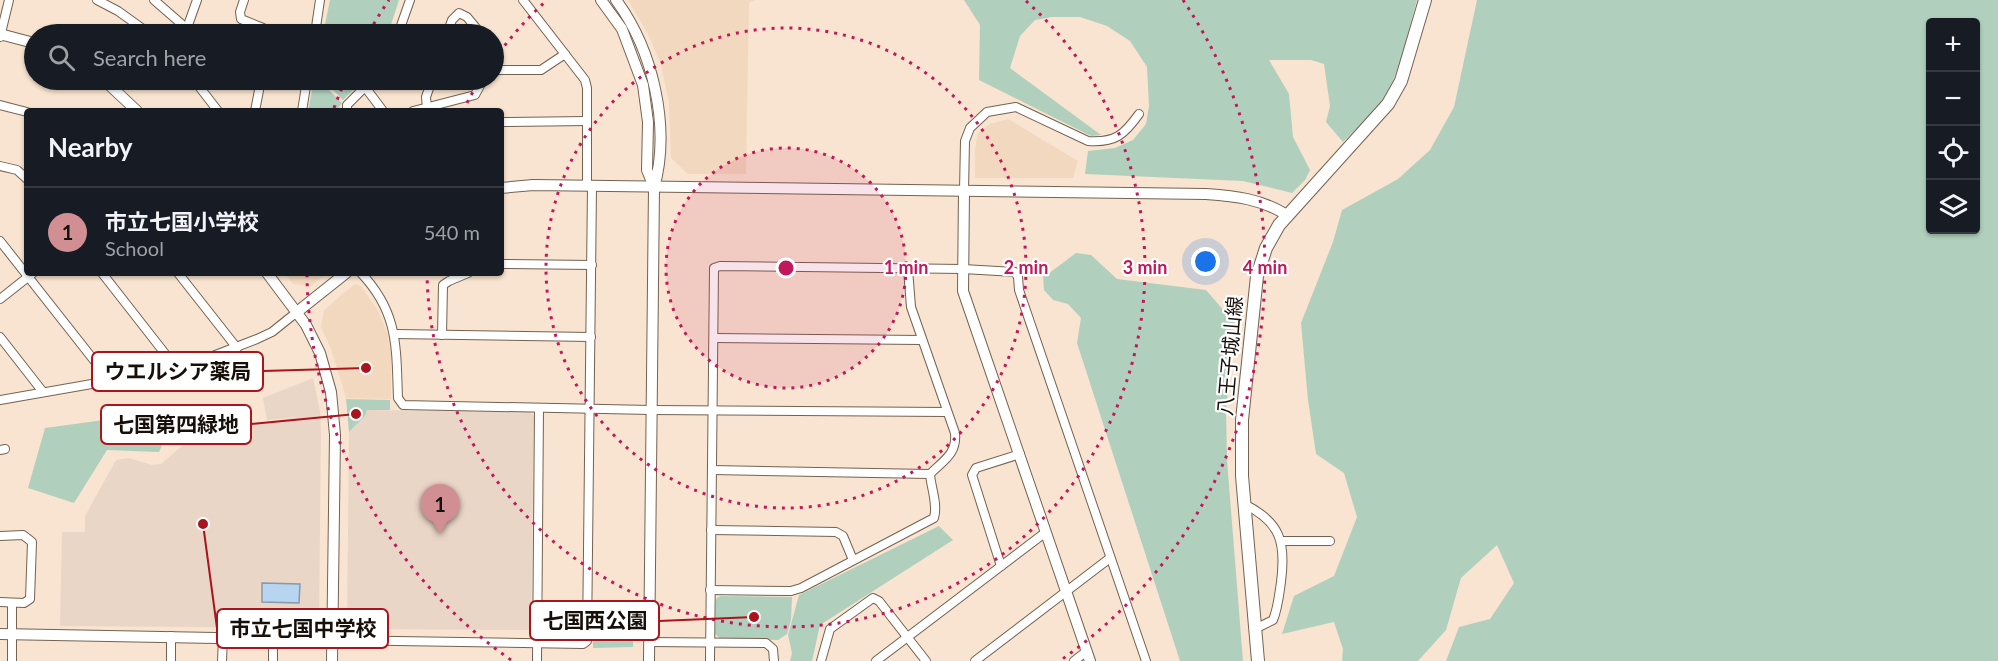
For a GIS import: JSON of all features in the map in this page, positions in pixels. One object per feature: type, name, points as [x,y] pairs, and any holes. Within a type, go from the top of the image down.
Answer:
[{"type":"main road","name":"八王子城山線","points":[[1258,661],[1242,476],[1242,420],[1257,276],[1266,248],[1287,215],[1388,104],[1405,71],[1425,0]]},
{"type":"street","points":[[9,0],[0,36],[24,41]]},
{"type":"street","points":[[97,0],[136,24]]},
{"type":"street","points":[[154,0],[182,24]]},
{"type":"street","points":[[192,24],[197,0]]},
{"type":"street","points":[[244,0],[240,12],[241,19],[253,24]]},
{"type":"street","points":[[316,24],[320,0]]},
{"type":"street","points":[[402,24],[410,0]]},
{"type":"street","points":[[0,634],[583,644],[587,641],[592,265],[587,88],[585,80],[523,0]]},
{"type":"street","points":[[601,0],[622,30],[643,85],[648,122],[647,170],[654,188]]},
{"type":"street","points":[[616,0],[641,46],[656,95],[660,124],[658,172],[654,188],[649,661]]},
{"type":"street","points":[[451,24],[459,13],[467,17],[473,24]]},
{"type":"street","points":[[504,70],[541,70],[565,54]]},
{"type":"street","points":[[115,90],[134,108]]},
{"type":"street","points":[[202,90],[216,108]]},
{"type":"street","points":[[256,108],[258,90]]},
{"type":"street","points":[[303,108],[306,90]]},
{"type":"street","points":[[347,108],[347,105],[361,90]]},
{"type":"street","points":[[366,90],[382,108]]},
{"type":"street","points":[[428,90],[426,97],[427,108],[475,95],[478,90]]},
{"type":"street","points":[[0,105],[24,111]]},
{"type":"street","points":[[1074,661],[1088,656],[963,291],[965,141],[970,128],[987,112],[1016,107],[1088,141],[1100,142],[1120,136],[1131,128],[1139,114]]},
{"type":"street","points":[[504,122],[587,121]]},
{"type":"street","points":[[0,166],[17,170],[24,176]]},
{"type":"street","points":[[504,188],[533,185],[1236,196],[1260,201],[1287,215]]},
{"type":"street","points":[[0,241],[24,268]]},
{"type":"street","points":[[504,264],[592,265]]},
{"type":"street","points":[[710,661],[714,268],[717,266],[1012,270],[1018,274],[1019,290],[1146,661]]},
{"type":"street","points":[[712,470],[930,474],[952,453],[956,444],[955,433],[911,307],[908,269]]},
{"type":"street","points":[[0,299],[29,276]]},
{"type":"street","points":[[31,276],[108,381]]},
{"type":"street","points":[[104,276],[170,360],[174,369]]},
{"type":"street","points":[[180,276],[237,348]]},
{"type":"street","points":[[269,276],[297,312],[320,352],[334,413],[335,516],[332,661]]},
{"type":"street","points":[[0,400],[174,369],[237,348],[272,332],[342,276]]},
{"type":"street","points":[[363,276],[380,299],[395,334],[398,398],[403,405],[651,410],[947,412]]},
{"type":"street","points":[[442,335],[443,285],[461,276]]},
{"type":"street","points":[[395,334],[591,337]]},
{"type":"street","points":[[0,337],[43,392]]},
{"type":"street","points":[[714,338],[922,340]]},
{"type":"street","points":[[537,661],[539,408]]},
{"type":"street","points":[[1001,566],[972,475],[976,468],[1020,454]]},
{"type":"street","points":[[710,590],[791,591],[801,588],[934,518],[936,511],[930,474]]},
{"type":"street","points":[[1244,504],[1262,512],[1273,525],[1281,541],[1281,576],[1276,612],[1273,620],[1255,629]]},
{"type":"street","points":[[711,530],[836,532],[843,536],[853,560]]},
{"type":"street","points":[[876,661],[1046,532]]},
{"type":"street","points":[[0,536],[23,535],[32,542],[31,596],[28,602],[0,602]]},
{"type":"street","points":[[1281,541],[1330,541]]},
{"type":"street","points":[[975,661],[1110,558]]},
{"type":"street","points":[[822,661],[830,629],[873,598],[879,601],[926,661]]},
{"type":"street","points":[[12,603],[12,661]]},
{"type":"street","points":[[171,636],[171,661]]},
{"type":"street","points":[[222,661],[223,637]]},
{"type":"street","points":[[273,638],[273,661]]},
{"type":"street","points":[[649,642],[769,644],[773,649],[774,661]]},
{"type":"shaded area","points":[[628,0],[755,0],[749,3],[746,174],[688,174],[671,158],[669,103],[661,65],[649,36]]},
{"type":"shaded area","points":[[1008,119],[1078,161],[1073,178],[975,178],[975,149],[978,133],[990,124]]},
{"type":"shaded area","points":[[286,276],[323,276],[311,286],[293,284]]},
{"type":"shaded area","points":[[355,284],[361,286],[378,311],[388,335],[391,355],[391,399],[346,398],[331,349],[321,327],[324,310]]},
{"type":"shaded area","points":[[313,378],[320,411],[321,434],[319,618],[308,628],[60,626],[62,532],[85,532],[85,516],[116,460],[129,458],[152,465],[161,464],[204,427],[216,421],[245,425],[299,417],[267,420],[263,398]]},
{"type":"shaded area","points":[[367,410],[530,412],[534,416],[531,630],[347,629],[349,432],[365,416]]},
{"type":"green space","points":[[330,0],[399,0],[391,24],[325,24]]},
{"type":"green space","points":[[964,0],[1417,0],[1398,68],[1387,94],[1375,110],[1343,142],[1326,122],[1330,106],[1324,64],[1311,60],[1269,60],[1289,94],[1293,137],[1310,170],[1305,180],[1292,193],[1243,181],[1085,174],[1088,151],[1115,148],[1133,140],[1146,124],[1149,106],[1147,67],[1130,41],[1107,26],[1080,17],[1052,17],[1035,20],[1020,36],[1010,68],[1101,135],[1091,136],[979,80],[980,25]]},
{"type":"green space","points":[[1477,0],[1998,0],[1998,661],[1446,661],[1459,627],[1490,619],[1514,583],[1497,545],[1461,578],[1446,630],[1418,661],[1342,661],[1343,649],[1334,622],[1282,634],[1294,596],[1334,576],[1357,517],[1344,473],[1316,454],[1308,400],[1301,323],[1333,242],[1342,210],[1398,179],[1430,150],[1454,107]]},
{"type":"green space","points":[[312,90],[329,90],[342,103],[338,108],[309,108]]},
{"type":"green space","points":[[333,90],[353,90],[343,100]]},
{"type":"green space","points":[[1076,253],[1091,255],[1117,279],[1206,290],[1225,312],[1235,317],[1226,411],[1227,460],[1243,661],[1180,661],[1077,343],[1081,318],[1068,304],[1053,300],[1044,290],[1043,274],[1048,274]]},
{"type":"green space","points":[[346,399],[390,400],[390,410],[367,410],[365,416],[349,432]]},
{"type":"green space","points":[[178,410],[159,452],[107,450],[74,503],[28,488],[45,428]]},
{"type":"green space","points":[[939,526],[953,540],[820,625],[812,661],[790,661],[792,653],[788,635],[799,595]]},
{"type":"green space","points":[[720,596],[792,597],[791,620],[787,634],[778,640],[720,638],[715,634],[716,599]]},
{"type":"green space","points":[[614,626],[634,626],[633,647],[593,648],[593,637],[614,637]]},
{"type":"water","points":[[262,583],[300,584],[299,603],[262,602]]},
{"type":"place","name":"ウエルシア薬局","points":[[366,368]]},
{"type":"place","name":"七国第四緑地","points":[[356,414]]},
{"type":"place","name":"市立七国中学校","points":[[203,524]]},
{"type":"place","name":"市立七国小学校","points":[[440,534]]},
{"type":"place","name":"七国西公園","points":[[754,617]]}]
